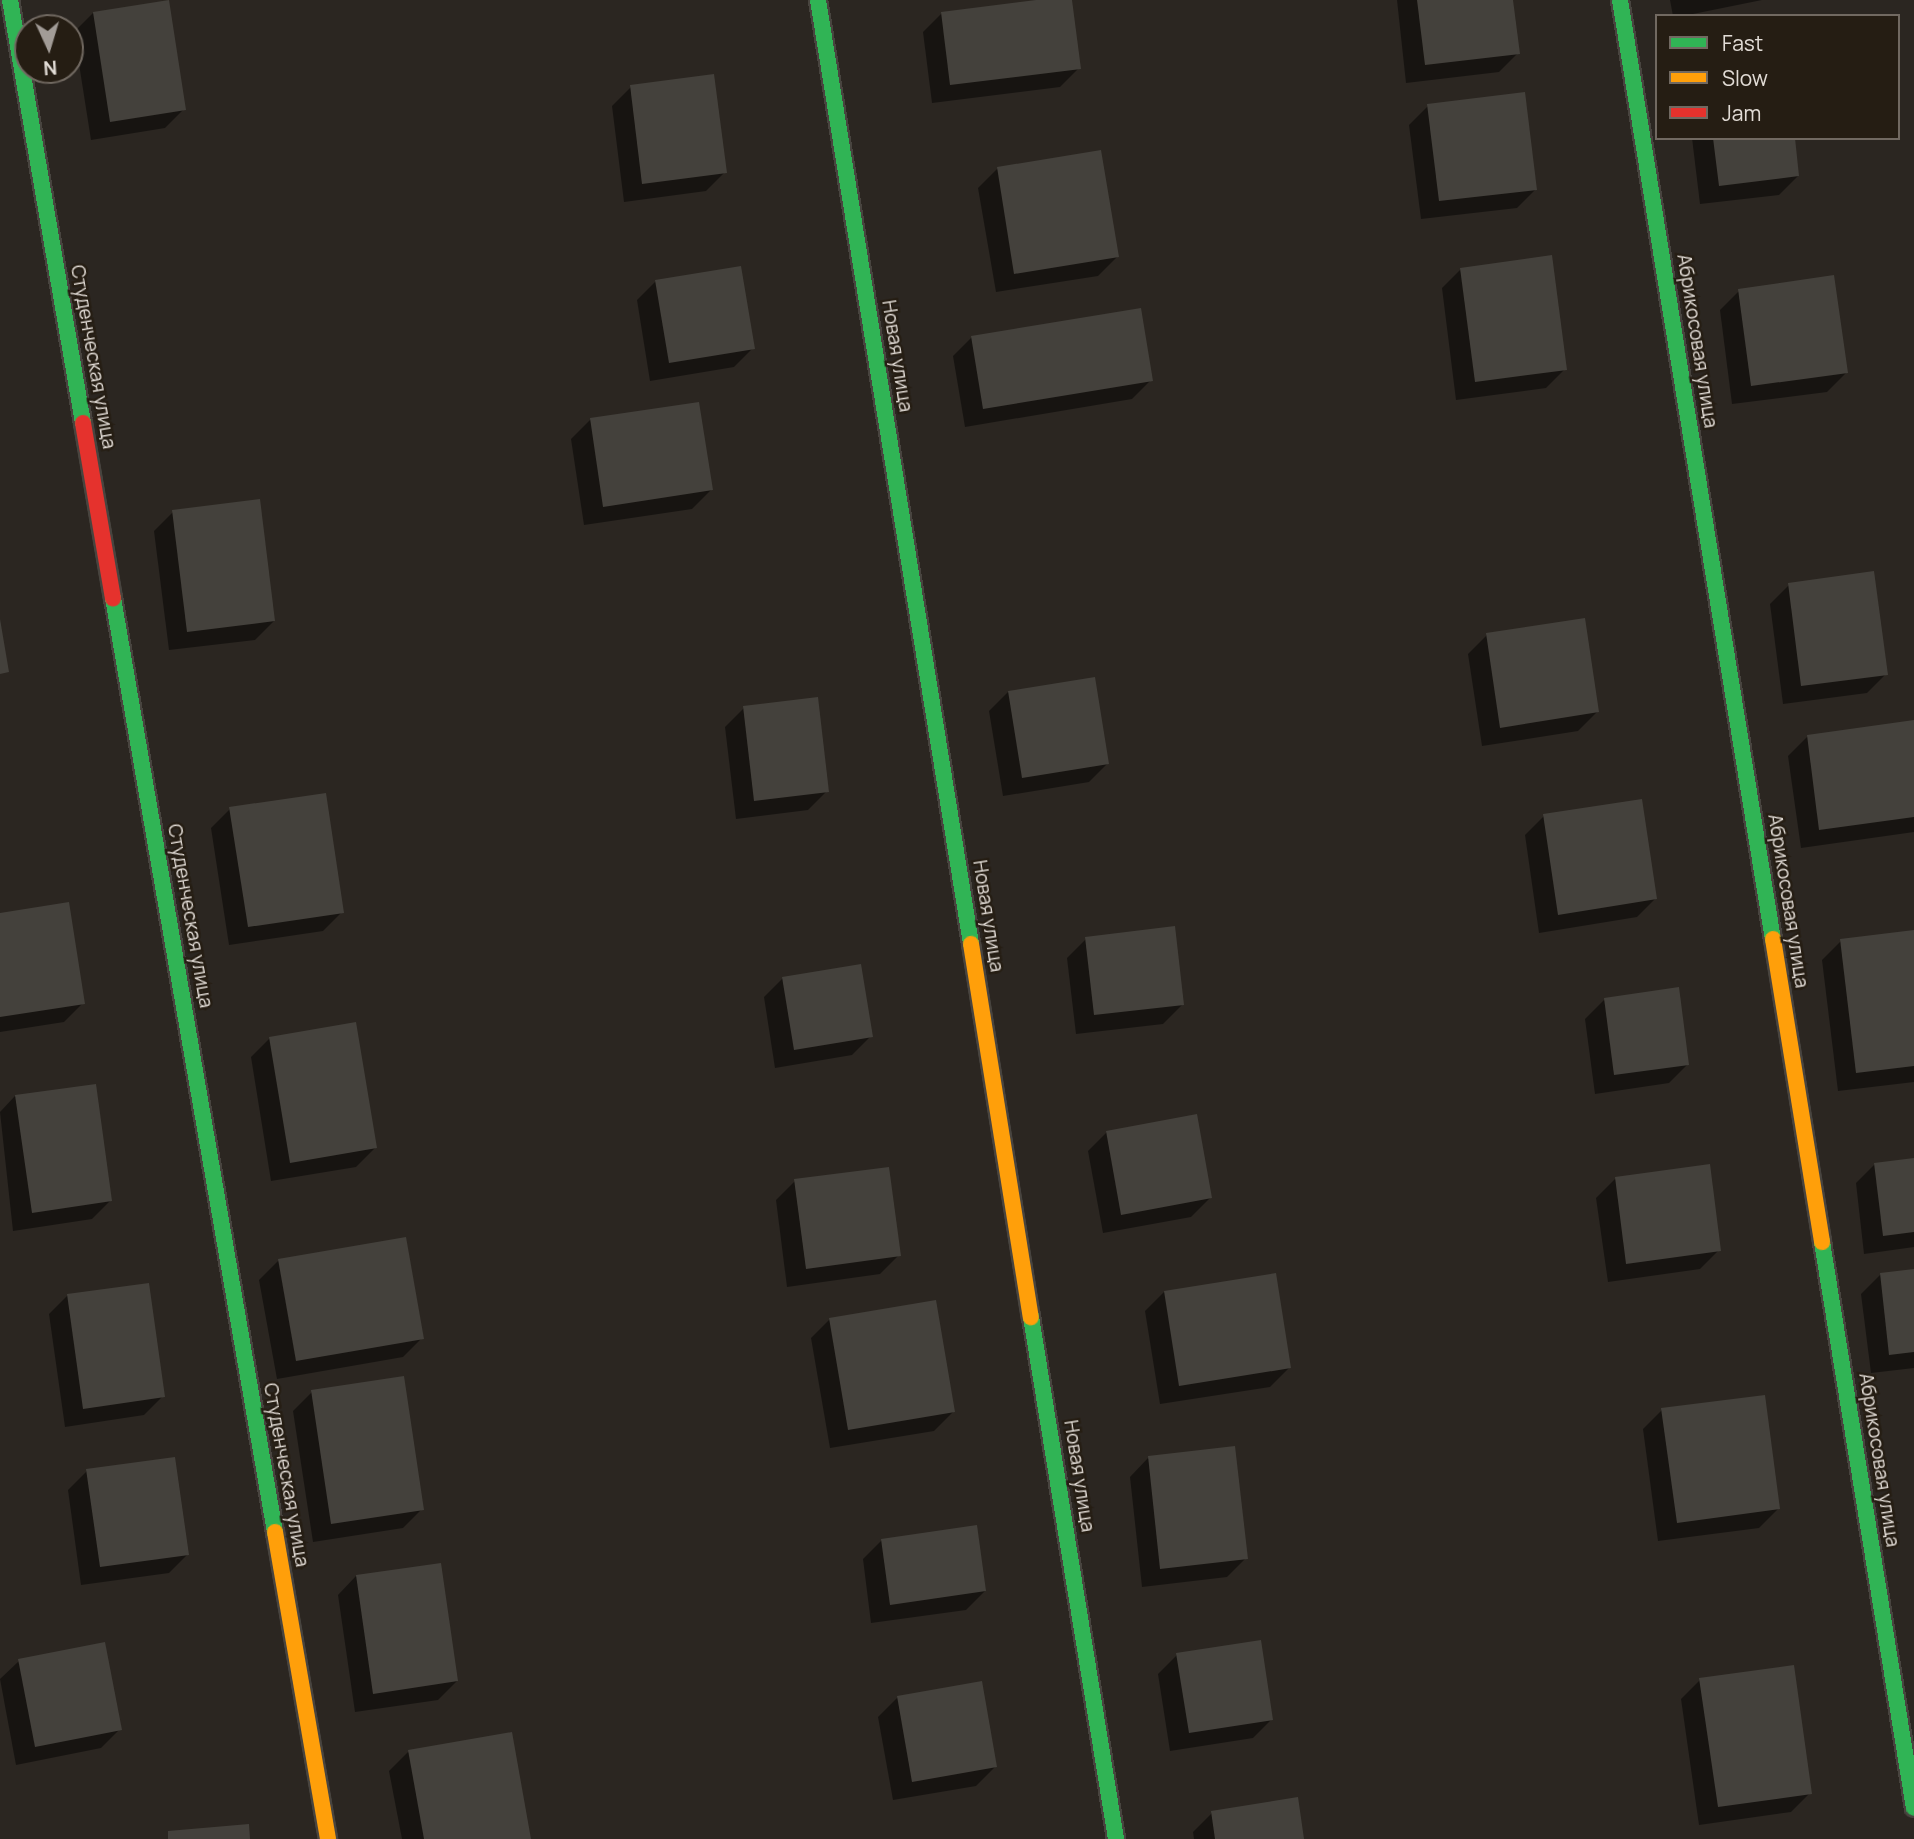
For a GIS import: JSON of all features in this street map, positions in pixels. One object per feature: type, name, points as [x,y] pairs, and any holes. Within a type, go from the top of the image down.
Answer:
[{"type":"street","name":"Студенческая улица","points":[[10,0],[328,1839]]},
{"type":"street","name":"Новая улица","points":[[818,0],[1116,1839]]},
{"type":"street","name":"Абрикосовая улица","points":[[1620,0],[1914,1808]]},
{"type":"building","points":[[169,0],[186,110],[110,122],[93,12]]},
{"type":"building","points":[[1036,0],[1072,0],[1081,69],[950,85],[941,12]]},
{"type":"building","points":[[1417,0],[1513,0],[1520,54],[1425,65]]},
{"type":"building","points":[[714,74],[727,173],[642,184],[630,85]]},
{"type":"building","points":[[1525,92],[1537,190],[1439,201],[1427,104]]},
{"type":"building","points":[[1713,140],[1795,140],[1799,176],[1719,186]]},
{"type":"building","points":[[1101,150],[1119,257],[1014,274],[997,167]]},
{"type":"building","points":[[1552,255],[1567,370],[1475,382],[1460,268]]},
{"type":"building","points":[[741,266],[755,349],[669,363],[655,280]]},
{"type":"building","points":[[1834,275],[1848,373],[1751,386],[1738,289]]},
{"type":"building","points":[[1141,308],[1153,381],[983,409],[971,336]]},
{"type":"building","points":[[699,402],[713,490],[603,507],[590,418]]},
{"type":"building","points":[[260,499],[275,621],[187,632],[172,510]]},
{"type":"building","points":[[1874,571],[1888,675],[1801,686],[1788,583]]},
{"type":"building","points":[[1585,618],[1599,712],[1500,728],[1486,633]]},
{"type":"building","points":[[0,619],[9,672],[0,674]]},
{"type":"building","points":[[1095,677],[1109,764],[1022,778],[1008,691]]},
{"type":"building","points":[[818,697],[829,792],[754,801],[743,706]]},
{"type":"building","points":[[1914,720],[1914,817],[1819,830],[1807,735]]},
{"type":"building","points":[[326,793],[344,913],[248,927],[229,807]]},
{"type":"building","points":[[1642,799],[1657,899],[1558,915],[1543,814]]},
{"type":"building","points":[[69,902],[85,1004],[0,1017],[0,913]]},
{"type":"building","points":[[1175,926],[1184,1005],[1094,1015],[1085,937]]},
{"type":"building","points":[[1914,930],[1914,1066],[1856,1073],[1840,939]]},
{"type":"building","points":[[861,964],[873,1037],[794,1050],[782,977]]},
{"type":"building","points":[[1679,987],[1689,1065],[1614,1075],[1604,998]]},
{"type":"building","points":[[356,1022],[377,1148],[290,1163],[269,1037]]},
{"type":"building","points":[[96,1084],[112,1201],[32,1213],[15,1095]]},
{"type":"building","points":[[1197,1114],[1212,1198],[1121,1215],[1106,1131]]},
{"type":"building","points":[[1914,1158],[1914,1232],[1883,1236],[1874,1163]]},
{"type":"building","points":[[1710,1164],[1721,1251],[1626,1264],[1615,1177]]},
{"type":"building","points":[[889,1167],[901,1256],[806,1269],[794,1179]]},
{"type":"building","points":[[406,1237],[424,1339],[296,1361],[278,1259]]},
{"type":"building","points":[[1914,1269],[1914,1352],[1889,1355],[1880,1273]]},
{"type":"building","points":[[1276,1273],[1291,1368],[1179,1386],[1164,1291]]},
{"type":"building","points":[[149,1283],[165,1397],[83,1409],[67,1294]]},
{"type":"building","points":[[936,1300],[955,1412],[848,1430],[829,1318]]},
{"type":"building","points":[[404,1376],[424,1510],[331,1524],[311,1390]]},
{"type":"building","points":[[1765,1395],[1780,1509],[1677,1523],[1661,1408]]},
{"type":"building","points":[[1235,1446],[1248,1559],[1160,1569],[1148,1456]]},
{"type":"building","points":[[175,1457],[189,1555],[100,1567],[86,1469]]},
{"type":"building","points":[[977,1525],[986,1591],[890,1605],[881,1539]]},
{"type":"building","points":[[441,1563],[458,1681],[373,1694],[356,1575]]},
{"type":"building","points":[[1261,1640],[1273,1720],[1189,1733],[1176,1653]]},
{"type":"building","points":[[105,1642],[122,1730],[35,1747],[18,1659]]},
{"type":"building","points":[[1794,1665],[1812,1794],[1718,1807],[1699,1678]]},
{"type":"building","points":[[982,1681],[997,1767],[912,1782],[897,1696]]},
{"type":"building","points":[[512,1732],[531,1839],[424,1839],[408,1750]]},
{"type":"building","points":[[1298,1797],[1304,1839],[1215,1839],[1211,1811]]},
{"type":"building","points":[[249,1824],[250,1839],[168,1839],[168,1831]]},
{"type":"traffic: fast","points":[[10,0],[83,423]]},
{"type":"traffic: fast","points":[[818,0],[971,944]]},
{"type":"traffic: fast","points":[[1620,0],[1773,939]]},
{"type":"traffic: fast","points":[[113,598],[275,1532]]},
{"type":"traffic: fast","points":[[1822,1242],[1914,1808]]},
{"type":"traffic: fast","points":[[1031,1317],[1116,1839]]},
{"type":"traffic: slow","points":[[1773,939],[1822,1242]]},
{"type":"traffic: slow","points":[[971,944],[1031,1317]]},
{"type":"traffic: slow","points":[[275,1532],[328,1839]]},
{"type":"traffic: jam","points":[[83,423],[113,598]]}]
